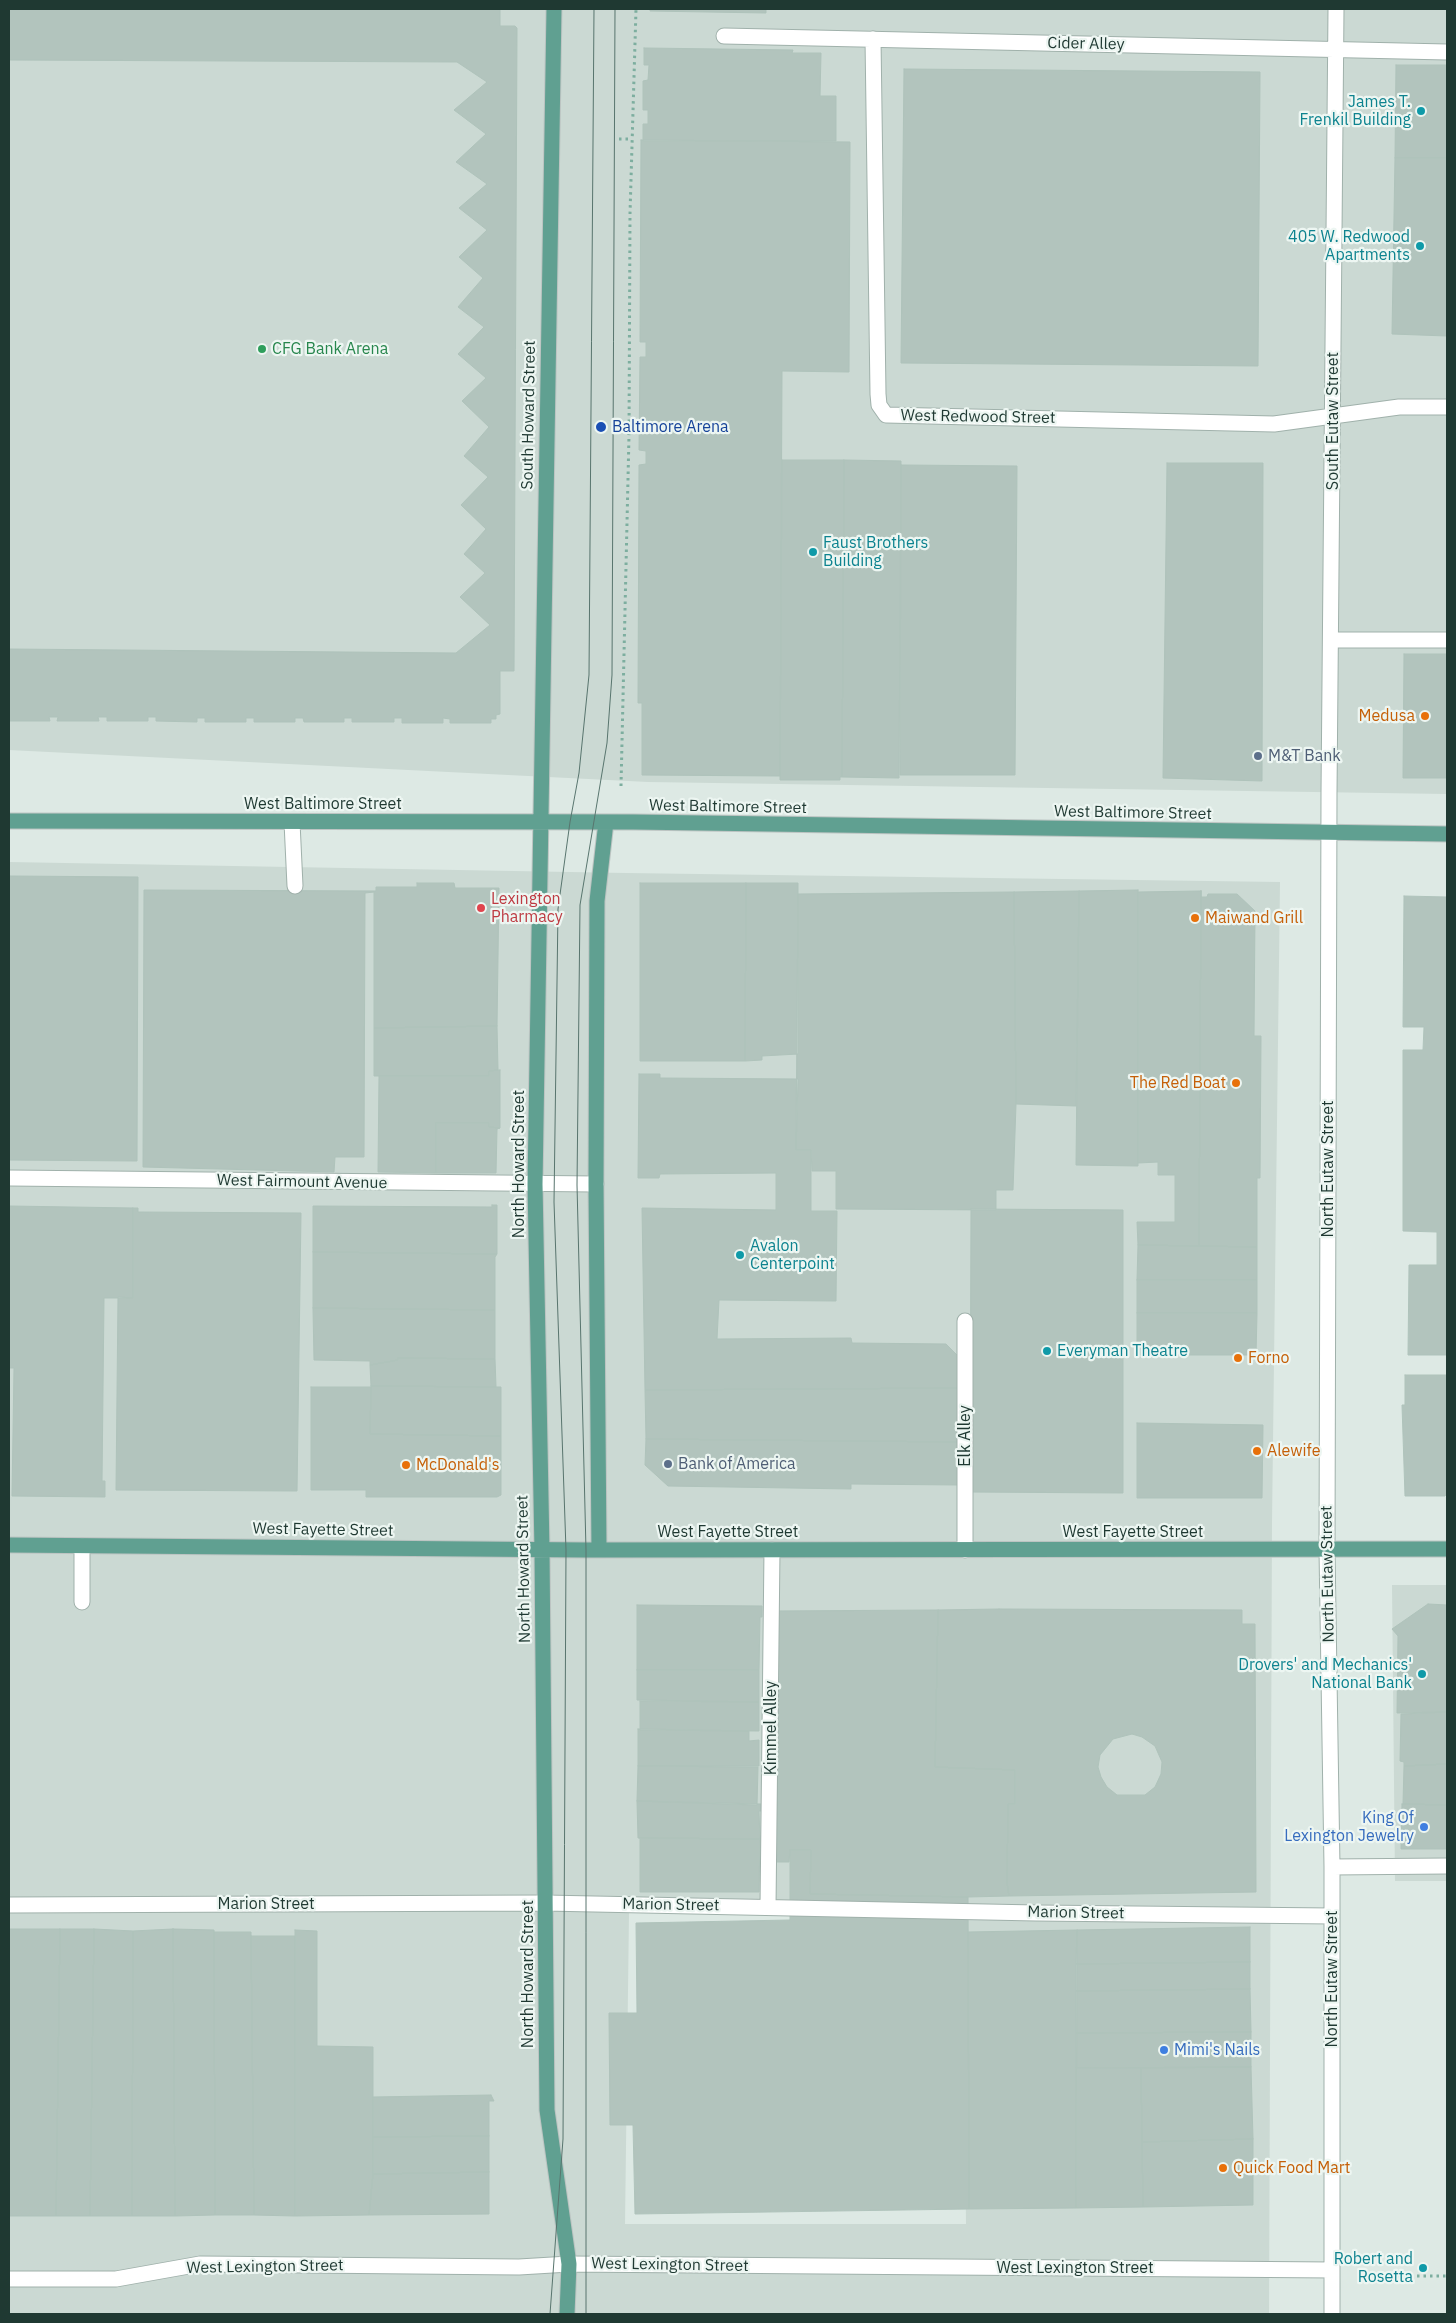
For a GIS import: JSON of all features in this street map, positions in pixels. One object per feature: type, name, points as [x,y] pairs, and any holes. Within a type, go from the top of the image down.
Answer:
[{"type":"main road","name":"South Howard Street","points":[[540,822],[554,9]]},
{"type":"main road","name":"West Baltimore Street","points":[[9,821],[606,822],[1329,834],[1447,834]]},
{"type":"main road","name":"North Howard Street","points":[[540,822],[535,1184],[542,1550],[546,2110],[569,2264],[567,2314]]},
{"type":"main road","points":[[599,1550],[596,1184],[597,902],[606,822]]},
{"type":"main road","name":"West Fayette Street","points":[[9,1545],[542,1550],[1447,1549]]},
{"type":"street","name":"South Eutaw Street","points":[[1329,834],[1336,9]]},
{"type":"street","name":"Cider Alley","points":[[724,36],[1447,52]]},
{"type":"street","name":"West Redwood Street","points":[[874,39],[878,394],[879,405],[886,415],[1274,424],[1399,407],[1447,407]]},
{"type":"street","points":[[1331,640],[1447,640]]},
{"type":"street","points":[[292,822],[295,886]]},
{"type":"street","name":"North Eutaw Street","points":[[1329,834],[1327,1550],[1332,1867],[1332,2314]]},
{"type":"street","name":"West Fairmount Avenue","points":[[9,1178],[596,1184]]},
{"type":"street","name":"Elk Alley","points":[[965,1322],[965,1550]]},
{"type":"street","points":[[82,1546],[82,1602]]},
{"type":"street","name":"Kimmel Alley","points":[[768,1907],[772,1550]]},
{"type":"street","points":[[1332,1867],[1447,1866]]},
{"type":"street","name":"Marion Street","points":[[9,1905],[545,1903],[1332,1916]]},
{"type":"street","name":"West Lexington Street","points":[[9,2279],[116,2278],[200,2264],[519,2267],[569,2264],[1332,2270]]},
{"type":"path","points":[[621,786],[636,9]]},
{"type":"path","points":[[619,139],[632,139]]},
{"type":"path","points":[[1378,2276],[1447,2276]]},
{"type":"shaded area","points":[[9,9],[1447,9],[1447,794],[648,782],[9,750]]},
{"type":"shaded area","points":[[9,862],[1280,882],[1272,1522],[1269,2314],[9,2314]],"holes":[[[963,1912],[966,2224],[625,2224],[629,1913]]]},
{"type":"shaded area","points":[[1392,1585],[1447,1585],[1447,1881],[1395,1881]]},
{"type":"building","name":"CFG Bank Arena","points":[[9,9],[500,9],[500,26],[515,26],[517,28],[514,671],[500,671],[500,714],[496,715],[496,719],[491,719],[491,723],[450,723],[450,719],[443,718],[443,723],[402,723],[402,718],[394,718],[394,722],[352,722],[352,718],[344,718],[344,722],[304,722],[303,718],[295,718],[295,722],[254,722],[254,718],[246,718],[246,722],[205,722],[205,718],[197,718],[197,722],[156,721],[156,717],[148,717],[148,721],[107,721],[107,717],[98,717],[99,721],[57,721],[58,717],[49,717],[50,721],[9,721]]},
{"type":"building","points":[[650,9],[766,9],[766,13],[650,11]]},
{"type":"building","points":[[644,48],[793,50],[792,53],[821,53],[820,96],[836,96],[836,141],[643,141],[643,124],[648,124],[648,110],[643,110],[643,81],[648,80],[649,65],[644,65]]},
{"type":"building","name":"CFG Bank Arena","points":[[9,60],[457,62],[487,82],[454,110],[486,134],[456,162],[487,184],[459,208],[487,230],[459,257],[483,278],[458,307],[484,327],[458,354],[486,378],[462,401],[489,427],[464,456],[488,477],[461,505],[486,529],[464,554],[485,573],[460,597],[490,625],[456,653],[9,649]]},
{"type":"building","name":"James T. Frenkil Building","points":[[1396,65],[1447,65],[1447,158],[1395,158]]},
{"type":"building","points":[[904,69],[1260,72],[1258,366],[901,363]]},
{"type":"building","points":[[641,140],[850,142],[849,372],[782,371],[780,776],[642,775],[642,703],[638,703],[639,465],[646,464],[646,451],[639,450],[640,357],[646,357],[646,342],[640,342]]},
{"type":"building","name":"405 W. Redwood Apartments","points":[[1395,158],[1447,158],[1447,336],[1392,334]]},
{"type":"building","name":"Faust Brothers Building","points":[[782,460],[844,460],[842,777],[840,777],[840,780],[780,780]]},
{"type":"building","points":[[844,460],[901,461],[899,778],[842,777]]},
{"type":"building","points":[[1167,463],[1263,463],[1262,781],[1163,778]]},
{"type":"building","points":[[901,465],[1017,466],[1015,775],[900,775]]},
{"type":"building","name":"Medusa","points":[[1404,654],[1447,654],[1447,778],[1403,778]]},
{"type":"building","points":[[9,876],[138,877],[137,1161],[9,1160]]},
{"type":"building","points":[[417,883],[454,883],[455,888],[499,888],[497,1026],[374,1028],[374,892],[365,893],[364,1157],[335,1157],[334,1172],[143,1167],[144,890],[376,891],[376,887],[417,887]]},
{"type":"building","points":[[640,883],[746,883],[745,1061],[640,1061]]},
{"type":"building","points":[[746,883],[798,883],[798,1054],[762,1056],[762,1060],[745,1061]]},
{"type":"building","points":[[1138,890],[1138,1166],[1076,1165],[1079,891]]},
{"type":"building","points":[[1079,891],[1076,1106],[1016,1104],[1014,892]]},
{"type":"building","points":[[1201,891],[1199,1246],[1138,1245],[1137,1222],[1175,1222],[1175,1175],[1158,1175],[1158,1162],[1138,1163],[1138,892]]},
{"type":"building","points":[[1201,891],[1201,897],[1207,897],[1208,894],[1237,894],[1255,911],[1254,1036],[1261,1036],[1260,1178],[1257,1178],[1257,1247],[1199,1246]]},
{"type":"building","points":[[1014,892],[1016,1104],[1013,1190],[996,1190],[996,1210],[836,1209],[836,1171],[812,1171],[811,1150],[796,1150],[798,894]]},
{"type":"building","points":[[1404,896],[1447,897],[1447,1355],[1408,1355],[1409,1265],[1437,1265],[1437,1232],[1403,1231],[1403,1050],[1423,1050],[1424,1027],[1403,1027]]},
{"type":"building","points":[[497,1026],[498,1070],[489,1071],[489,1076],[374,1076],[374,1028]]},
{"type":"building","points":[[500,1070],[500,1128],[489,1127],[489,1123],[436,1123],[436,1173],[378,1172],[379,1076],[489,1076],[489,1071]]},
{"type":"building","name":"Avalon Centerpoint","points":[[639,1074],[660,1074],[660,1078],[798,1079],[796,1150],[811,1150],[811,1211],[837,1211],[836,1301],[719,1300],[717,1339],[851,1338],[852,1343],[946,1344],[959,1357],[959,1388],[645,1390],[642,1208],[776,1210],[776,1173],[660,1174],[659,1178],[638,1178]]},
{"type":"building","points":[[436,1123],[489,1123],[489,1127],[500,1128],[497,1129],[496,1173],[436,1173]]},
{"type":"building","points":[[492,1205],[497,1205],[497,1254],[313,1252],[313,1206],[492,1207]]},
{"type":"building","points":[[9,1206],[133,1208],[133,1298],[104,1298],[102,1481],[105,1481],[105,1497],[12,1496],[14,1368],[9,1368]]},
{"type":"building","points":[[133,1208],[138,1208],[138,1212],[301,1213],[297,1491],[116,1490],[118,1297],[133,1298]]},
{"type":"building","name":"Everyman Theatre","points":[[971,1209],[1123,1210],[1123,1493],[970,1492]]},
{"type":"building","points":[[1138,1245],[1257,1247],[1257,1280],[1137,1280]]},
{"type":"building","points":[[313,1252],[497,1254],[495,1257],[495,1310],[313,1308]]},
{"type":"building","points":[[1137,1280],[1257,1280],[1257,1313],[1137,1313]]},
{"type":"building","points":[[313,1308],[495,1310],[495,1359],[398,1358],[398,1360],[370,1365],[370,1361],[314,1360]]},
{"type":"building","points":[[1137,1313],[1257,1313],[1256,1355],[1137,1355]]},
{"type":"building","points":[[398,1358],[495,1359],[496,1387],[371,1386],[370,1365],[398,1360]]},
{"type":"building","points":[[1405,1375],[1447,1375],[1447,1493],[1445,1496],[1405,1496],[1402,1405],[1405,1405]]},
{"type":"building","points":[[371,1386],[501,1387],[501,1436],[370,1434]]},
{"type":"building","name":"McDonald's","points":[[311,1387],[371,1387],[370,1434],[501,1436],[501,1495],[497,1497],[366,1497],[366,1490],[311,1490]]},
{"type":"building","points":[[959,1388],[959,1442],[646,1439],[645,1390]]},
{"type":"building","points":[[1137,1423],[1263,1425],[1262,1498],[1137,1498]]},
{"type":"building","points":[[646,1439],[959,1442],[959,1485],[851,1484],[851,1489],[668,1486],[645,1465]]},
{"type":"building","name":"Drovers' and Mechanics' National Bank","points":[[1428,1604],[1447,1605],[1447,1712],[1397,1713],[1398,1636],[1392,1629]]},
{"type":"building","points":[[637,1605],[762,1606],[759,1670],[637,1670]]},
{"type":"building","points":[[938,1610],[1242,1610],[1242,1624],[1255,1624],[1256,1892],[1009,1896],[1007,1883],[1008,1804],[1015,1804],[1015,1770],[935,1767]],"holes":[[[1132,1734],[1142,1737],[1155,1746],[1162,1762],[1161,1774],[1155,1787],[1145,1795],[1117,1795],[1107,1787],[1101,1777],[1098,1767],[1100,1755],[1113,1739]]]},
{"type":"building","points":[[938,1610],[935,1767],[1015,1770],[1015,1804],[1008,1804],[1007,1883],[1009,1896],[810,1894],[811,1850],[790,1850],[789,1862],[776,1862],[773,1611]]},
{"type":"building","points":[[637,1670],[759,1670],[759,1702],[637,1700]]},
{"type":"building","points":[[640,1701],[759,1702],[759,1731],[640,1730]]},
{"type":"building","points":[[1447,1712],[1447,1764],[1404,1766],[1404,1762],[1400,1761],[1401,1714]]},
{"type":"building","points":[[638,1729],[749,1731],[749,1741],[759,1740],[759,1766],[638,1766]]},
{"type":"building","points":[[1447,1764],[1447,1805],[1403,1804],[1404,1766]]},
{"type":"building","points":[[638,1766],[758,1767],[757,1805],[637,1801]]},
{"type":"building","points":[[637,1801],[761,1804],[762,1811],[759,1811],[760,1839],[638,1838]]},
{"type":"building","name":"King Of Lexington Jewelry","points":[[1402,1804],[1447,1805],[1447,1849],[1401,1849]]},
{"type":"building","points":[[640,1838],[760,1839],[759,1892],[640,1892]]},
{"type":"building","points":[[790,1850],[811,1850],[810,1894],[968,1897],[969,2209],[635,2214],[633,2125],[610,2125],[609,2013],[637,2013],[636,1923],[790,1920]]},
{"type":"building","points":[[1250,1927],[1250,1962],[1076,1964],[1077,1930]]},
{"type":"building","points":[[9,1929],[60,1929],[56,2216],[9,2216]]},
{"type":"building","points":[[60,1929],[94,1929],[90,2216],[56,2216]]},
{"type":"building","points":[[94,1929],[133,1931],[132,2216],[90,2216]]},
{"type":"building","points":[[173,1929],[214,1930],[215,2215],[175,2216]]},
{"type":"building","points":[[173,1929],[175,2216],[132,2216],[133,1931]]},
{"type":"building","points":[[295,1930],[317,1931],[317,2046],[373,2047],[373,2174],[369,2215],[295,2216]]},
{"type":"building","points":[[1077,1930],[1076,2208],[969,2209],[968,1932]]},
{"type":"building","points":[[214,1932],[251,1932],[254,2215],[215,2215]]},
{"type":"building","points":[[251,1936],[295,1936],[295,2216],[254,2215]]},
{"type":"building","points":[[1250,1962],[1250,1989],[1076,1991],[1076,1964]]},
{"type":"building","points":[[1250,1989],[1251,2032],[1076,2033],[1076,1991]]},
{"type":"building","name":"Mimi's Nails","points":[[1251,2032],[1251,2067],[1076,2068],[1076,2033]]},
{"type":"building","points":[[1251,2067],[1253,2139],[1142,2142],[1141,2068]]},
{"type":"building","points":[[1076,2068],[1141,2068],[1143,2207],[1076,2208]]},
{"type":"building","points":[[491,2095],[494,2101],[489,2101],[489,2136],[373,2137],[373,2097]]},
{"type":"building","points":[[489,2136],[489,2172],[373,2174],[373,2137]]},
{"type":"building","points":[[1253,2139],[1253,2205],[1143,2207],[1142,2142]]},
{"type":"building","points":[[489,2172],[489,2214],[369,2215],[373,2174]]},
{"type":"tram line","points":[[550,2314],[563,2139],[566,1550],[554,1202],[558,909],[579,773],[589,675],[594,9]]},
{"type":"tram line","points":[[586,2314],[586,1550],[577,1185],[580,905],[607,743],[612,675],[615,9]]},
{"type":"place","name":"James T. Frenkil Building","points":[[1421,111]]},
{"type":"place","name":"405 W. Redwood Apartments","points":[[1420,246]]},
{"type":"place","name":"CFG Bank Arena","points":[[262,349]]},
{"type":"place","name":"Baltimore Arena","points":[[601,427]]},
{"type":"place","name":"Faust Brothers Building","points":[[813,552]]},
{"type":"place","name":"Medusa","points":[[1425,716]]},
{"type":"place","name":"M&T Bank","points":[[1258,756]]},
{"type":"place","name":"Lexington Pharmacy","points":[[481,908]]},
{"type":"place","name":"Maiwand Grill","points":[[1195,918]]},
{"type":"place","name":"The Red Boat","points":[[1236,1083]]},
{"type":"place","name":"Avalon Centerpoint","points":[[740,1255]]},
{"type":"place","name":"Everyman Theatre","points":[[1047,1351]]},
{"type":"place","name":"Forno","points":[[1238,1358]]},
{"type":"place","name":"Alewife","points":[[1257,1451]]},
{"type":"place","name":"Bank of America","points":[[668,1464]]},
{"type":"place","name":"McDonald's","points":[[406,1465]]},
{"type":"place","name":"Drovers' and Mechanics' National Bank","points":[[1422,1674]]},
{"type":"place","name":"King Of Lexington Jewelry","points":[[1424,1827]]},
{"type":"place","name":"Mimi's Nails","points":[[1164,2050]]},
{"type":"place","name":"Quick Food Mart","points":[[1223,2168]]},
{"type":"place","name":"Robert and Rosetta","points":[[1423,2268]]}]
